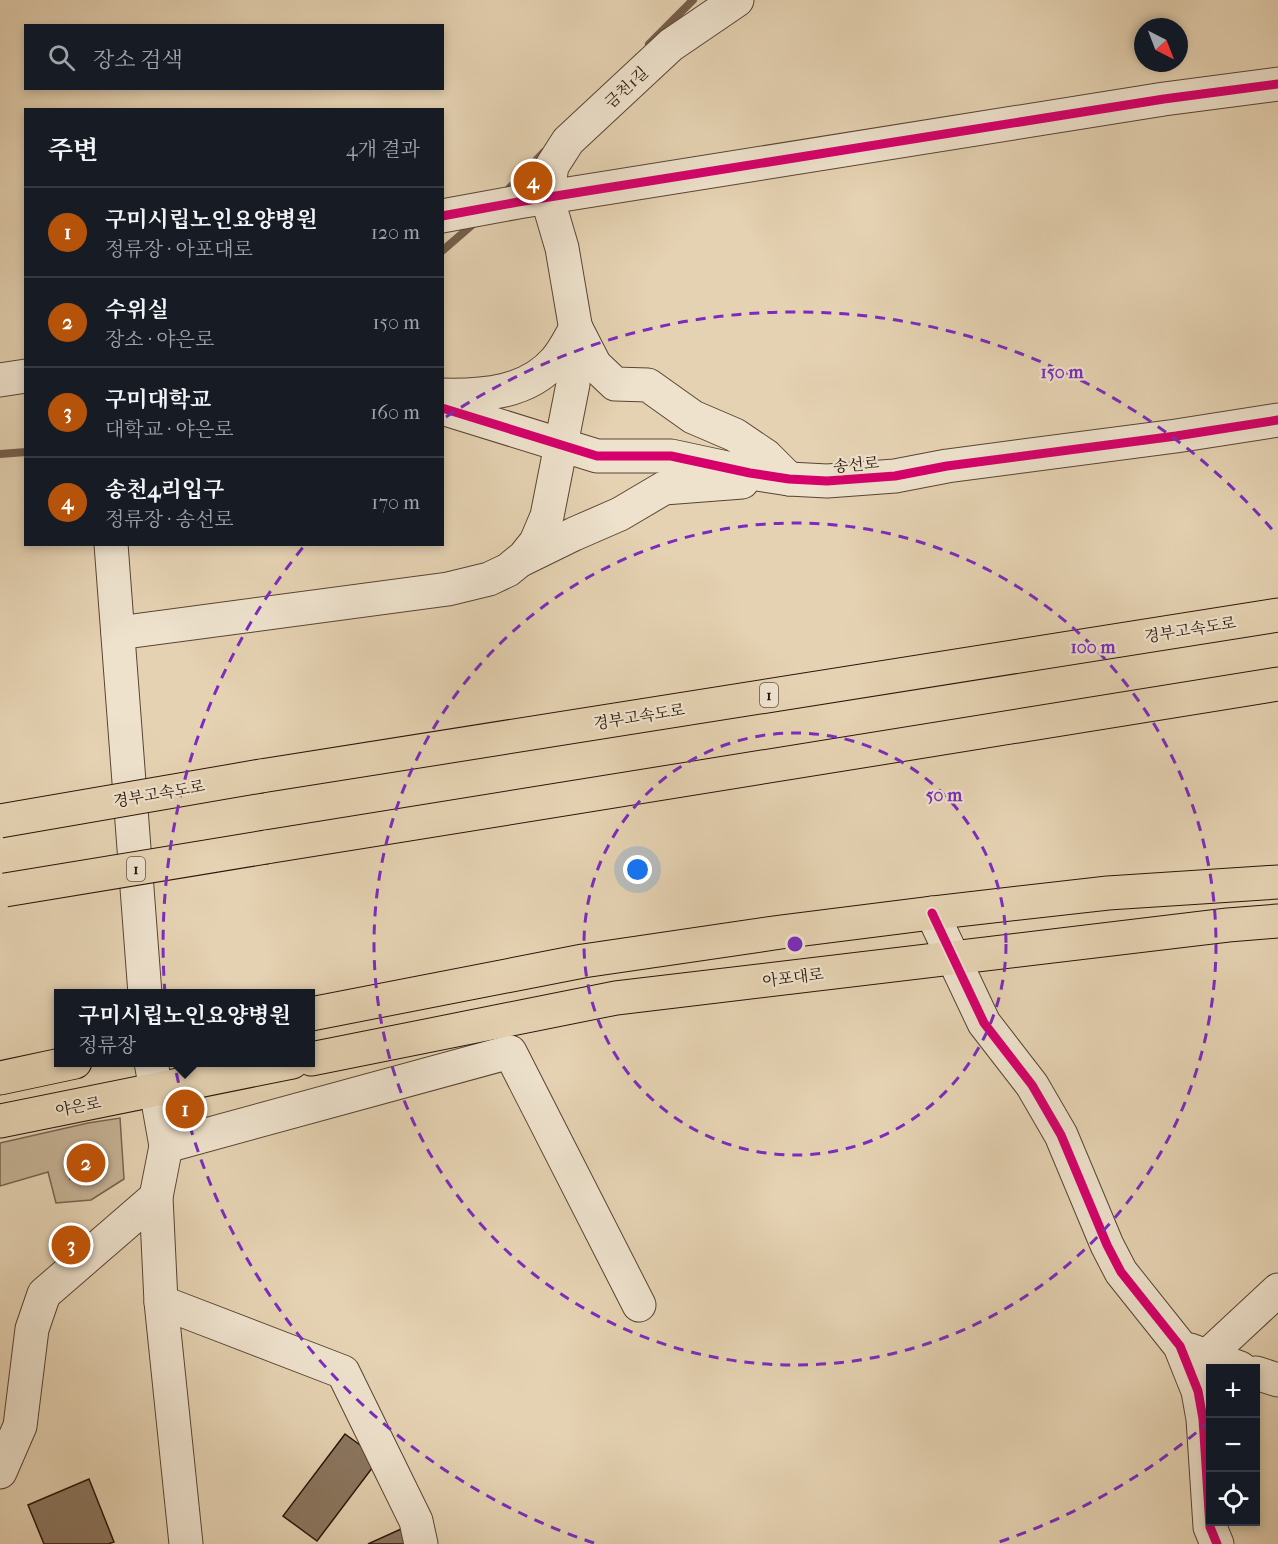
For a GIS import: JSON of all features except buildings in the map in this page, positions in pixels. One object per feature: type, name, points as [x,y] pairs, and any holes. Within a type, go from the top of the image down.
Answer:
[{"type":"main road","name":"경부고속도로","points":[[0,821],[261,776],[1278,615]]},
{"type":"main road","name":"1","points":[[2,890],[1278,684]]},
{"type":"main road","points":[[315,1013],[583,961],[932,913],[1108,893],[1278,882]]},
{"type":"main road","name":"아포대로","points":[[315,1058],[616,998],[1228,925],[1278,921]]},
{"type":"main road","points":[[0,1078],[54,1066]]},
{"type":"main road","points":[[154,1076],[243,1067]]},
{"type":"main road","name":"야은로","points":[[0,1121],[154,1076]]},
{"type":"street","name":"금천1길","points":[[533,200],[568,141],[671,45],[737,0]]},
{"type":"street","points":[[444,216],[1164,99],[1278,84]]},
{"type":"street","points":[[517,562],[537,542],[547,516],[573,384],[577,336],[562,248],[533,200]]},
{"type":"street","points":[[444,395],[478,396],[514,388],[544,373],[557,359],[576,328]]},
{"type":"street","points":[[576,328],[595,365],[615,384],[648,385],[693,417],[735,435],[766,456],[789,479]]},
{"type":"street","points":[[0,380],[24,376]]},
{"type":"street","name":"송선로","points":[[444,409],[597,456],[671,456],[789,479],[827,481],[894,476],[947,466],[1176,436],[1278,420]]},
{"type":"street","points":[[118,633],[448,589],[489,579],[573,534],[620,514],[664,488],[789,479]]},
{"type":"street","points":[[111,546],[145,989]]},
{"type":"street","points":[[932,913],[984,1023],[1032,1085],[1061,1135],[1107,1245],[1121,1272],[1193,1351],[1229,1364]]},
{"type":"street","points":[[166,1146],[510,1052],[639,1305]]},
{"type":"street","points":[[154,1076],[166,1146],[156,1197],[161,1302],[186,1544]]},
{"type":"street","points":[[0,1472],[20,1426],[32,1329],[44,1294],[156,1197]]},
{"type":"street","points":[[1193,1351],[1278,1290]]},
{"type":"street","points":[[161,1302],[343,1372],[416,1521],[421,1544]]},
{"type":"street","points":[[1193,1351],[1203,1419],[1210,1527],[1217,1544]]},
{"type":"street","points":[[1260,1374],[1278,1380]]},
{"type":"shaded area","points":[[120,1118],[124,1179],[91,1200],[56,1203],[48,1172],[0,1186],[0,1143]]},
{"type":"waterway","points":[[649,44],[693,0]]},
{"type":"waterway","points":[[503,195],[544,152]]},
{"type":"waterway","points":[[444,249],[479,219]]},
{"type":"waterway","points":[[0,454],[24,452]]},
{"type":"cycle path","points":[[444,216],[1164,99],[1278,84]]},
{"type":"cycle path","points":[[444,409],[597,456],[671,456],[750,473],[789,479],[827,481],[895,476],[947,466],[1176,436],[1278,420]]},
{"type":"cycle path","points":[[932,913],[984,1023],[1032,1085],[1061,1135],[1107,1245],[1121,1272],[1180,1346],[1198,1391],[1203,1419],[1210,1527],[1217,1544]]},
{"type":"place","name":"송천4리입구","points":[[533,181]]},
{"type":"place","name":"구미시립노인요양병원","points":[[185,1109]]},
{"type":"place","name":"수위실","points":[[86,1163]]},
{"type":"place","name":"구미대학교","points":[[71,1245]]}]
